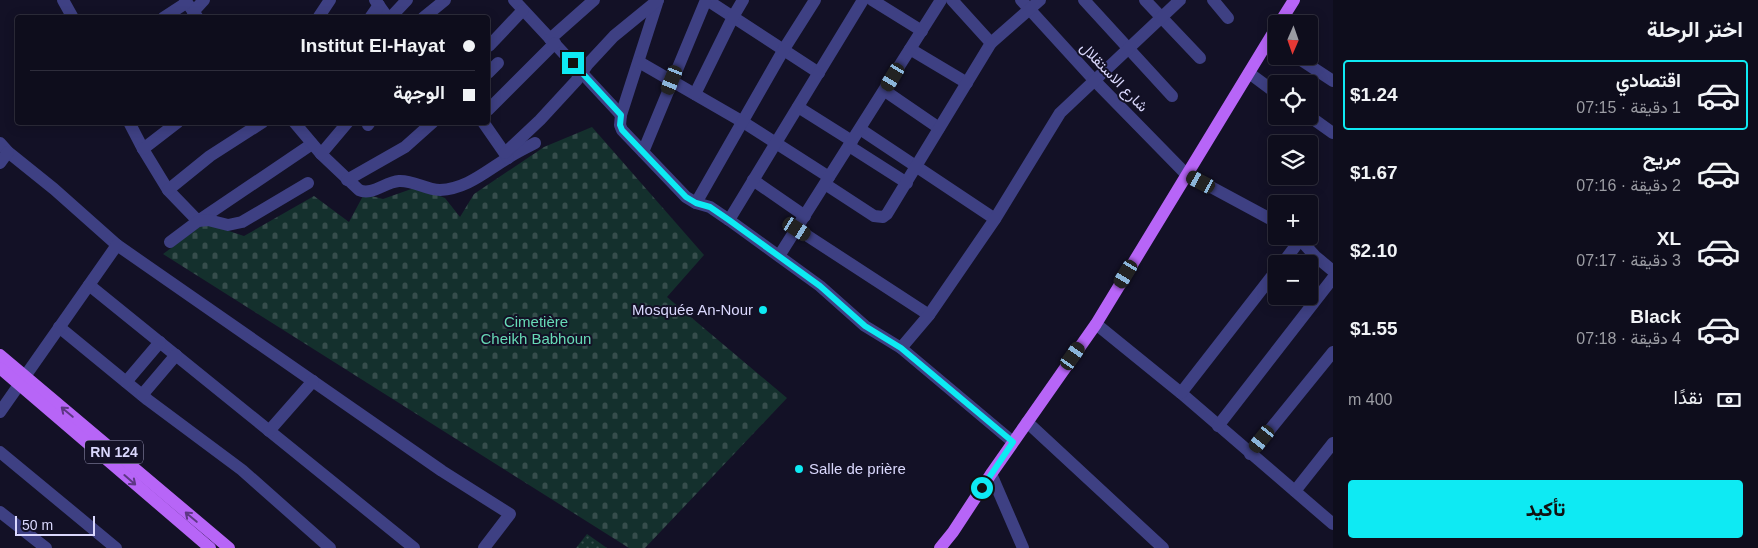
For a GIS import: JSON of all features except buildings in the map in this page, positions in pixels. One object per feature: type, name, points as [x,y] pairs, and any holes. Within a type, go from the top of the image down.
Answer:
[{"type":"main road","points":[[1285,15],[1294,0]]},
{"type":"main road","points":[[940,548],[953,532],[1013,442],[1096,324],[1248,73],[1268,48]]},
{"type":"main road","name":"RN 124","points":[[0,355],[22,380],[210,548]]},
{"type":"main road","name":"RN 124","points":[[0,368],[22,380],[229,548]]},
{"type":"street","points":[[64,0],[72,15]]},
{"type":"street","points":[[171,15],[191,8],[204,0]]},
{"type":"street","points":[[320,15],[330,0]]},
{"type":"street","points":[[392,15],[407,0]]},
{"type":"street","points":[[427,15],[445,0]]},
{"type":"street","points":[[490,108],[552,41],[594,0]]},
{"type":"street","points":[[658,0],[621,115],[620,125],[622,130],[686,197],[696,203],[710,207],[820,286],[865,326],[901,348],[1013,442]]},
{"type":"street","points":[[296,125],[321,154],[359,190],[366,192],[397,181],[406,181],[437,190],[466,185],[507,155],[614,36],[658,0]]},
{"type":"street","points":[[643,152],[706,0],[819,73]]},
{"type":"street","points":[[695,94],[733,17],[744,0]]},
{"type":"street","points":[[696,203],[784,49],[815,0]]},
{"type":"street","points":[[729,220],[863,0]]},
{"type":"street","points":[[872,0],[922,31]]},
{"type":"street","points":[[779,256],[941,0]]},
{"type":"street","points":[[952,0],[992,42]]},
{"type":"street","name":"شارع الاستقلال","points":[[1020,0],[1094,80],[1186,174],[1268,218]]},
{"type":"street","points":[[639,62],[776,143],[878,217],[887,214],[992,42],[1040,0]]},
{"type":"street","points":[[1084,0],[1172,96]]},
{"type":"street","points":[[1145,0],[1200,58]]},
{"type":"street","points":[[901,348],[929,314],[995,219],[1060,113],[1180,0]]},
{"type":"street","points":[[1213,0],[1228,18]]},
{"type":"street","points":[[371,15],[377,2],[387,15]]},
{"type":"street","points":[[490,45],[521,4],[552,41],[621,115]]},
{"type":"street","points":[[910,49],[967,83]]},
{"type":"street","points":[[490,71],[498,63]]},
{"type":"street","points":[[1309,65],[1333,81]]},
{"type":"street","points":[[1248,73],[1268,87]]},
{"type":"street","points":[[884,91],[940,128]]},
{"type":"street","points":[[798,107],[907,183]]},
{"type":"street","points":[[1318,122],[1333,133]]},
{"type":"street","points":[[131,125],[168,190],[198,220],[208,220],[228,225],[242,222],[308,183]]},
{"type":"street","points":[[143,149],[174,125]]},
{"type":"street","points":[[168,190],[210,156],[258,125]]},
{"type":"street","points":[[321,154],[345,125]]},
{"type":"street","points":[[348,180],[405,147],[430,125]]},
{"type":"street","points":[[485,125],[507,155]]},
{"type":"street","points":[[860,129],[995,219]]},
{"type":"street","points":[[507,155],[535,143]]},
{"type":"street","points":[[170,242],[198,220],[312,144]]},
{"type":"street","points":[[0,163],[4,148],[117,245],[313,382],[510,514],[484,548]]},
{"type":"street","points":[[753,180],[805,216]]},
{"type":"street","points":[[797,229],[929,314]]},
{"type":"street","points":[[0,412],[117,245]]},
{"type":"street","points":[[1305,245],[1333,271]]},
{"type":"street","points":[[1218,426],[1333,278]]},
{"type":"street","points":[[1181,393],[1268,281]]},
{"type":"street","points":[[89,285],[414,548]]},
{"type":"street","points":[[1096,324],[1181,393],[1333,524]]},
{"type":"street","points":[[59,328],[142,395],[242,470],[330,548]]},
{"type":"street","points":[[126,382],[160,342]]},
{"type":"street","points":[[1250,454],[1333,352]]},
{"type":"street","points":[[142,395],[176,355]]},
{"type":"street","points":[[269,431],[313,382]]},
{"type":"street","points":[[1027,422],[1163,548]]},
{"type":"street","points":[[1295,492],[1333,443]]},
{"type":"street","points":[[0,452],[116,548]]},
{"type":"street","points":[[991,474],[1023,548]]},
{"type":"street","points":[[0,512],[46,548]]},
{"type":"street","points":[[24,548],[31,537]]},
{"type":"green space","name":"Cimetière Cheikh Babhoun","points":[[592,127],[704,255],[667,297],[787,398],[645,548],[629,548],[163,254],[205,223],[244,236],[314,196],[349,222],[364,194],[383,199],[417,187],[445,198],[460,217],[474,194],[544,147]]},
{"type":"green space","points":[[587,534],[607,548],[576,548]]},
{"type":"place","name":"Mosquée An-Nour","points":[[763,310]]},
{"type":"place","name":"Salle de prière","points":[[799,469]]},
{"type":"route","points":[[573,63],[621,115],[620,125],[622,130],[686,197],[696,203],[710,207],[820,286],[865,326],[901,348],[1013,442],[982,488]]}]
